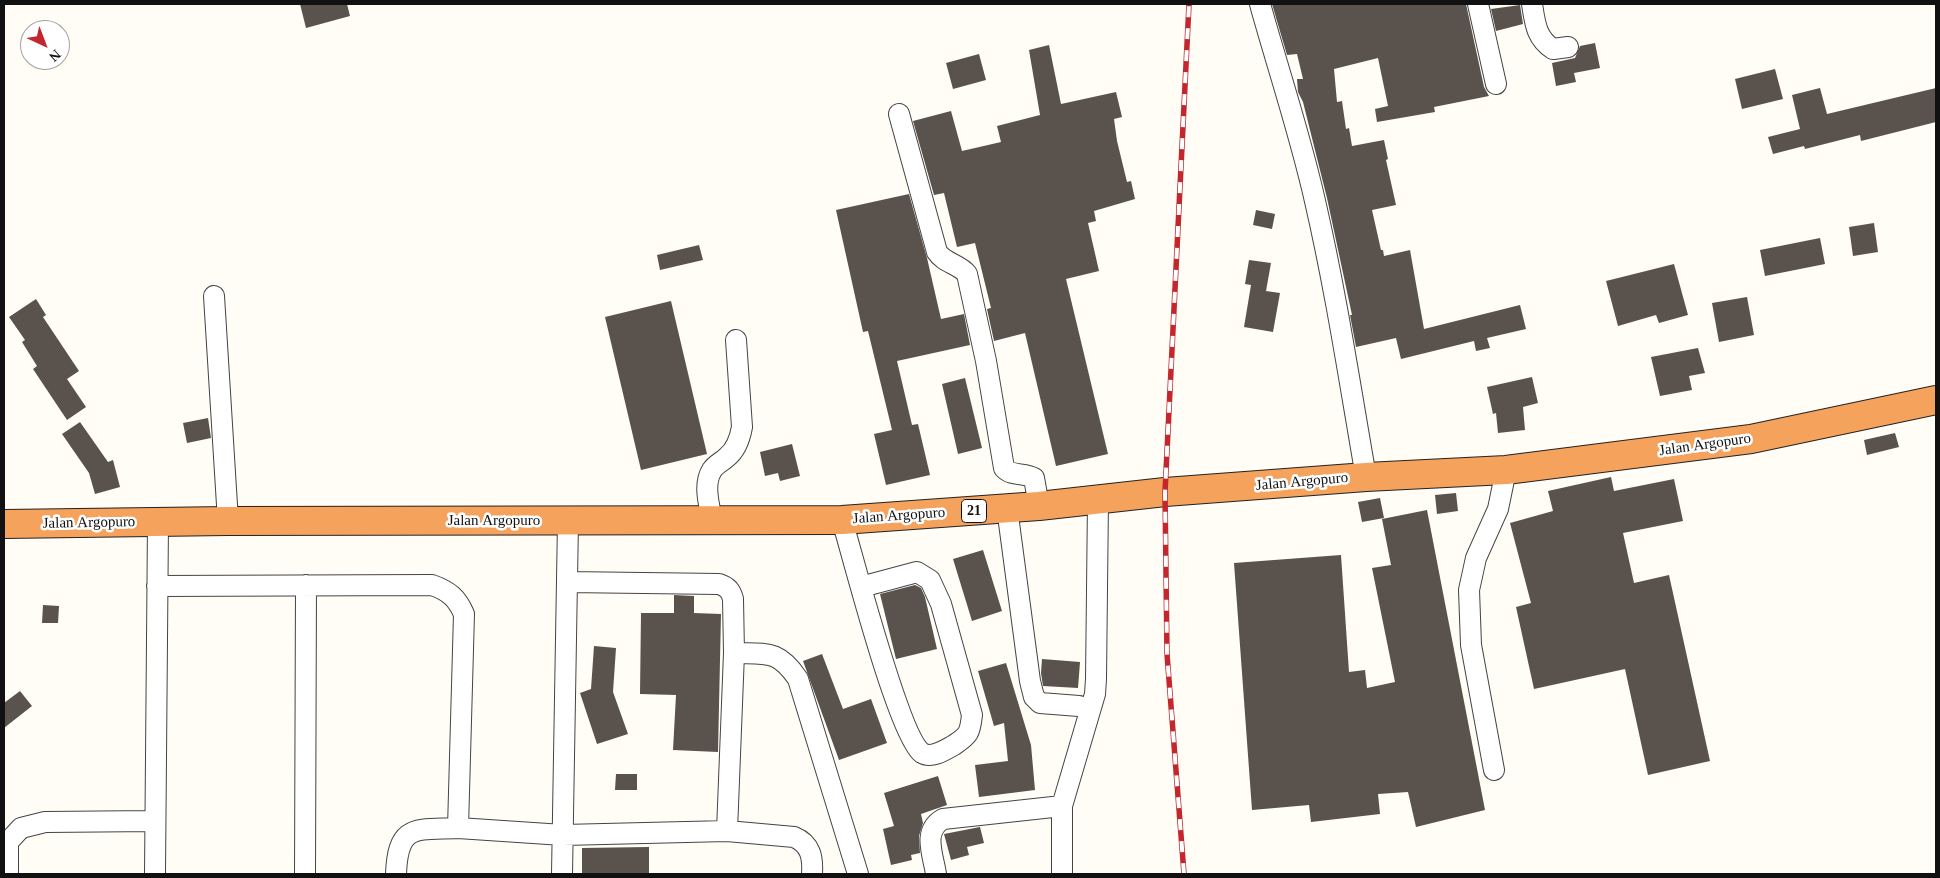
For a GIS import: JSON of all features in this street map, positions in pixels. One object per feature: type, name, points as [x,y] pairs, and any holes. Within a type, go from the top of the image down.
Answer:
[{"type":"highway","name":"Jalan Argopuro","points":[[4,524],[228,520],[842,520],[1040,506],[1165,492],[1366,477],[1506,470],[1750,439],[1936,400]]},
{"type":"street","points":[[1260,4],[1291,108],[1315,201],[1343,342],[1366,477]]},
{"type":"street","points":[[1478,4],[1496,84]]},
{"type":"street","points":[[1532,4],[1536,30],[1542,41],[1553,49],[1568,47]]},
{"type":"street","points":[[899,114],[937,252],[943,259],[963,269],[967,274],[986,361],[1004,468],[1010,473],[1034,478],[1040,506]]},
{"type":"street","points":[[214,296],[228,520]]},
{"type":"street","points":[[712,520],[707,493],[709,478],[716,465],[734,449],[740,438],[742,426],[736,340]]},
{"type":"street","points":[[1494,770],[1471,644],[1468,590],[1476,558],[1498,509],[1506,470]]},
{"type":"street","points":[[1062,874],[1062,806],[1094,694],[1098,500]]},
{"type":"street","points":[[1007,508],[1030,680],[1034,696],[1040,702],[1079,706]]},
{"type":"street","points":[[842,520],[861,587],[886,671],[913,742],[923,754],[941,753],[967,737],[970,731],[972,715],[941,604],[930,580],[917,572],[861,587]]},
{"type":"street","points":[[562,874],[568,521]]},
{"type":"street","points":[[155,874],[158,522]]},
{"type":"street","points":[[567,582],[719,584],[726,587],[733,599],[734,653],[727,831]]},
{"type":"street","points":[[305,874],[306,585]]},
{"type":"street","points":[[156,586],[432,586],[447,591],[458,600],[464,614],[458,828]]},
{"type":"street","points":[[734,653],[774,654],[790,667],[798,678],[858,874]]},
{"type":"street","points":[[936,874],[931,832],[934,824],[943,819],[1062,806]]},
{"type":"street","points":[[8,874],[8,842],[21,828],[45,822],[154,821]]},
{"type":"street","points":[[396,874],[397,854],[404,839],[415,830],[458,828],[563,835],[727,831],[794,837],[803,840],[809,849],[813,859],[812,874]]},
{"type":"building","points":[[300,4],[347,4],[350,16],[306,28]]},
{"type":"building","points":[[1272,4],[1466,4],[1484,87],[1489,96],[1434,107],[1435,112],[1377,122],[1375,109],[1388,106],[1378,58],[1334,69],[1337,102],[1342,101],[1346,129],[1349,128],[1352,146],[1384,140],[1388,159],[1386,160],[1396,205],[1372,210],[1384,256],[1410,250],[1424,329],[1520,305],[1526,329],[1487,338],[1490,348],[1476,351],[1474,341],[1401,359],[1396,338],[1356,347],[1350,315],[1352,315],[1327,198],[1303,102],[1298,92],[1297,79],[1303,79],[1297,54],[1287,55]]},
{"type":"building","points":[[1520,5],[1523,24],[1496,31],[1491,9]]},
{"type":"building","points":[[1595,43],[1600,68],[1574,73],[1576,82],[1556,86],[1552,63],[1575,58],[1580,46]]},
{"type":"building","points":[[1049,45],[1061,104],[1116,92],[1122,117],[1114,119],[1117,141],[1127,182],[1131,181],[1135,199],[1094,211],[1096,221],[1088,223],[1099,271],[1066,279],[1108,454],[1056,466],[1025,333],[994,341],[987,309],[991,308],[975,243],[957,247],[944,193],[934,195],[913,121],[951,111],[962,151],[1001,142],[997,126],[1040,115],[1029,50]]},
{"type":"building","points":[[979,54],[986,80],[953,89],[946,63]]},
{"type":"building","points":[[1775,69],[1783,99],[1742,109],[1735,79]]},
{"type":"building","points":[[1820,88],[1827,114],[1936,88],[1936,122],[1861,141],[1860,135],[1805,149],[1804,146],[1773,154],[1768,137],[1800,129],[1792,95]]},
{"type":"building","points":[[909,194],[927,258],[941,319],[964,314],[970,345],[897,361],[912,425],[918,424],[930,475],[886,485],[874,434],[892,430],[868,331],[863,332],[836,210]]},
{"type":"building","points":[[1256,210],[1275,214],[1272,229],[1253,225]]},
{"type":"building","points":[[1874,223],[1878,252],[1853,256],[1849,227]]},
{"type":"building","points":[[1820,238],[1825,264],[1765,276],[1760,250]]},
{"type":"building","points":[[699,245],[703,260],[660,270],[657,255]]},
{"type":"building","points":[[1249,260],[1271,263],[1266,291],[1280,293],[1273,332],[1244,327],[1251,285],[1245,284]]},
{"type":"building","points":[[1674,264],[1688,315],[1659,323],[1656,315],[1618,326],[1606,281]]},
{"type":"building","points":[[1747,297],[1754,335],[1719,342],[1712,303]]},
{"type":"building","points":[[36,299],[46,315],[43,317],[79,371],[67,379],[86,407],[67,420],[33,369],[37,366],[22,342],[25,340],[9,317]]},
{"type":"building","points":[[671,301],[707,454],[641,470],[605,317]]},
{"type":"building","points":[[1698,348],[1705,373],[1689,376],[1692,390],[1660,396],[1651,357]]},
{"type":"building","points":[[1532,377],[1538,403],[1523,407],[1525,430],[1498,433],[1496,413],[1493,414],[1487,387]]},
{"type":"building","points":[[965,378],[982,448],[958,454],[942,384]]},
{"type":"building","points":[[208,418],[211,438],[187,443],[183,423]]},
{"type":"building","points":[[80,422],[108,462],[113,460],[120,487],[95,494],[89,473],[62,434]]},
{"type":"building","points":[[1895,433],[1899,447],[1867,455],[1864,440]]},
{"type":"building","points":[[792,444],[800,476],[780,481],[778,473],[765,476],[760,452]]},
{"type":"building","points":[[1611,477],[1614,491],[1674,479],[1683,521],[1623,533],[1634,583],[1669,575],[1710,761],[1648,775],[1625,669],[1534,689],[1516,607],[1531,603],[1510,523],[1553,511],[1548,491]]},
{"type":"building","points":[[1456,493],[1458,511],[1437,514],[1435,495]]},
{"type":"building","points":[[1380,498],[1384,518],[1362,522],[1358,502]]},
{"type":"building","points":[[1427,510],[1485,810],[1416,827],[1408,792],[1378,794],[1380,814],[1311,822],[1309,805],[1252,810],[1234,563],[1341,555],[1349,672],[1365,670],[1367,688],[1395,682],[1372,568],[1391,565],[1382,519]]},
{"type":"building","points":[[983,550],[1002,611],[972,621],[953,559]]},
{"type":"building","points":[[915,585],[921,588],[925,597],[937,649],[896,659],[880,594]]},
{"type":"building","points":[[674,595],[694,596],[694,613],[721,614],[718,752],[673,750],[676,695],[640,694],[641,613],[674,613]]},
{"type":"building","points":[[43,605],[59,606],[58,623],[42,623]]},
{"type":"building","points":[[594,646],[616,648],[613,692],[628,734],[597,744],[580,693],[591,689]]},
{"type":"building","points":[[822,654],[843,709],[871,699],[887,743],[839,760],[803,661]]},
{"type":"building","points":[[1042,659],[1080,662],[1078,688],[1043,686],[1041,673]]},
{"type":"building","points":[[1006,663],[1031,745],[1035,790],[979,797],[975,765],[1008,761],[1004,723],[994,726],[978,671]]},
{"type":"building","points":[[20,691],[32,706],[4,728],[4,703]]},
{"type":"building","points":[[616,774],[637,774],[637,790],[615,790]]},
{"type":"building","points":[[938,776],[947,805],[921,814],[923,823],[919,836],[920,853],[911,855],[912,860],[891,865],[883,829],[894,826],[884,793]]},
{"type":"building","points":[[980,827],[984,843],[967,847],[969,855],[951,860],[944,834]]},
{"type":"building","points":[[649,847],[649,874],[582,874],[582,848]]},
{"type":"railway","points":[[1184,874],[1167,654],[1165,492],[1189,4]]}]
